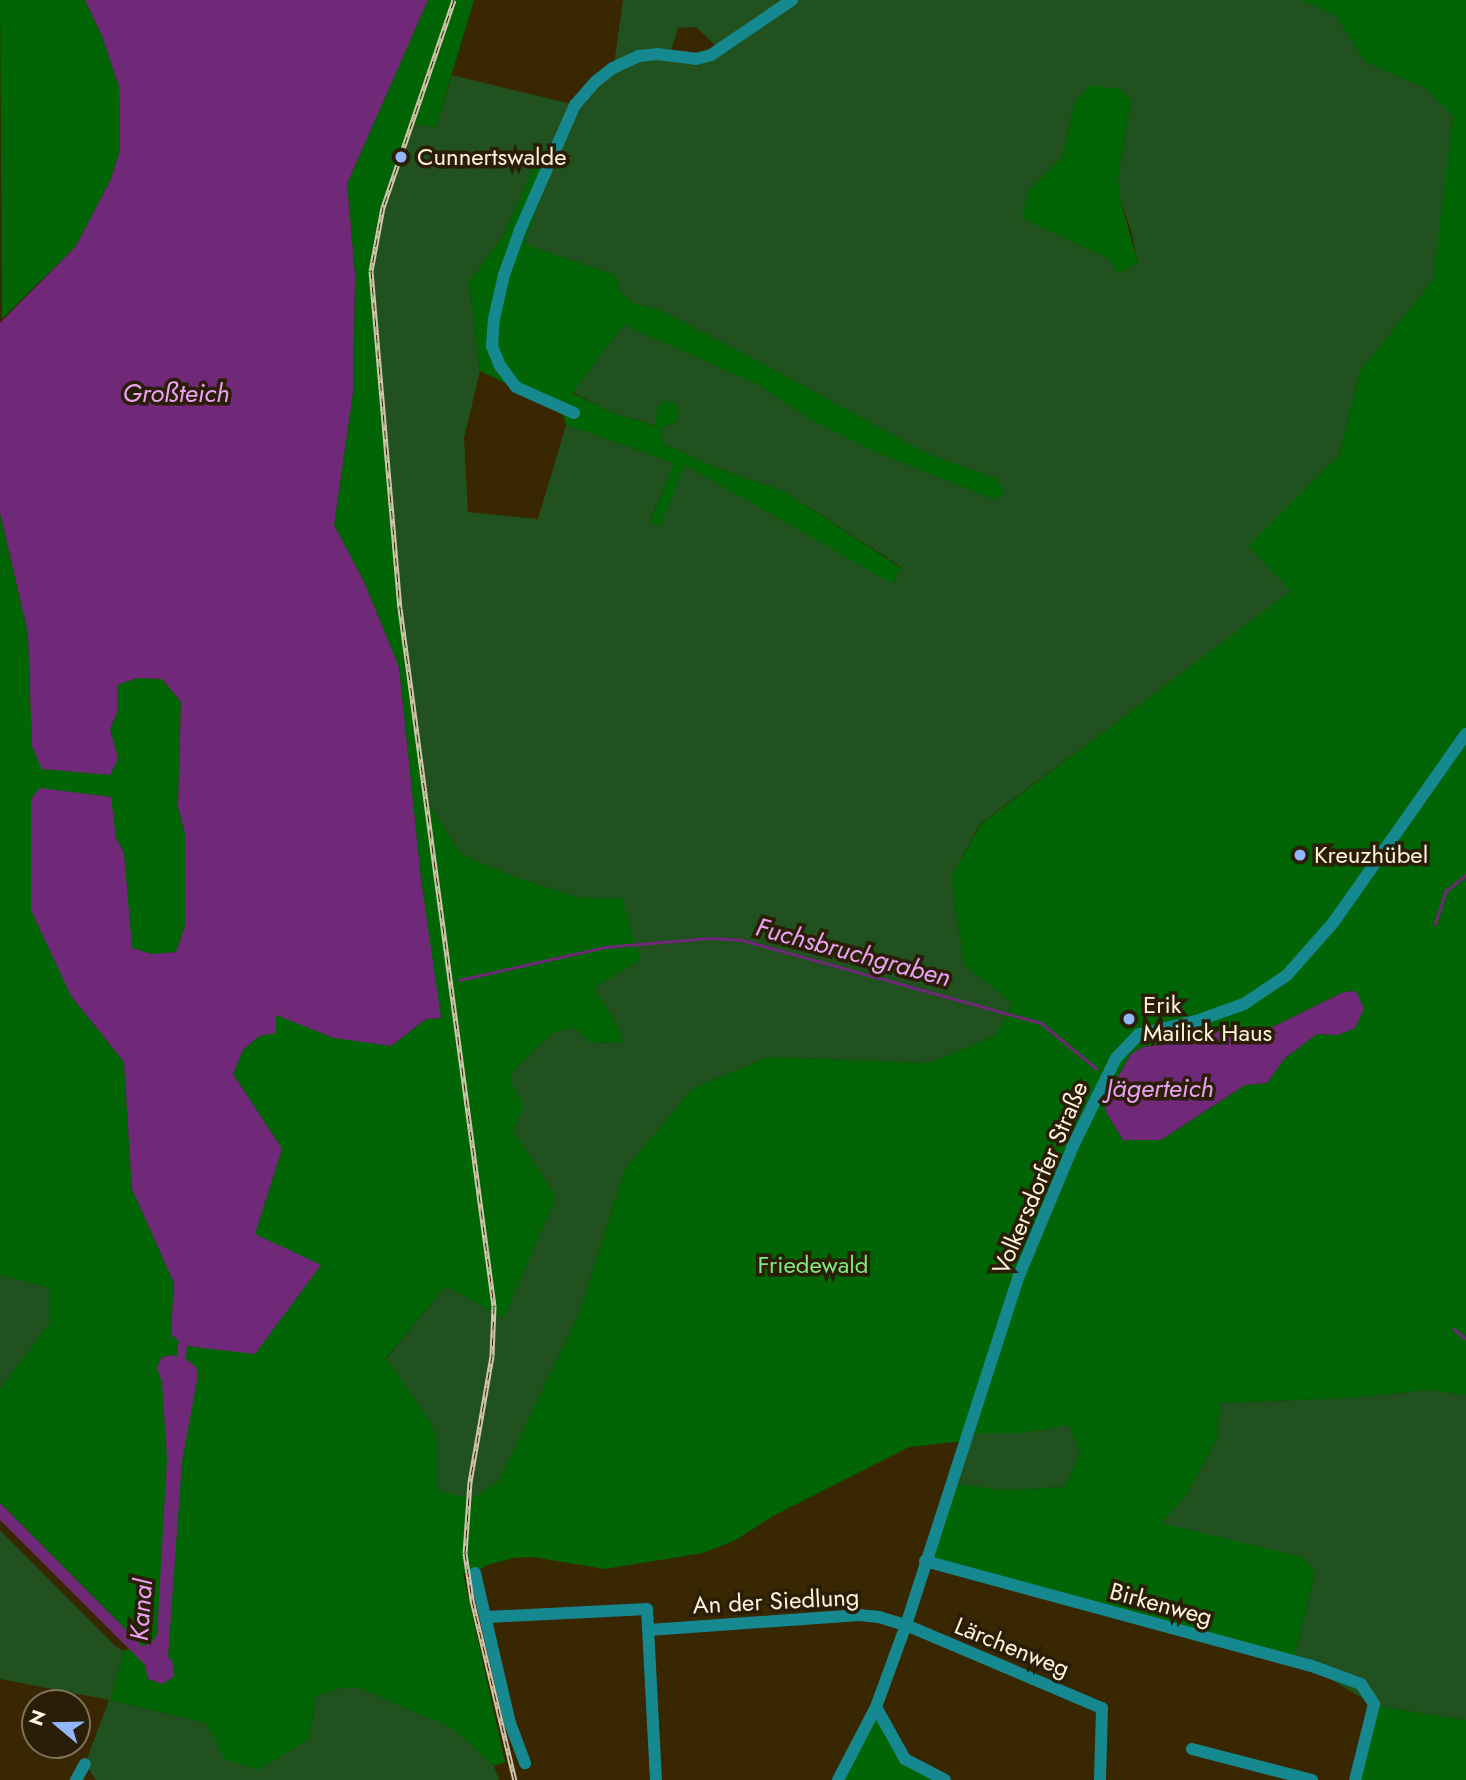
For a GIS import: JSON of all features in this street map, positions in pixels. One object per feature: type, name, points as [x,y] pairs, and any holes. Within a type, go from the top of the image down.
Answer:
[{"type":"street","points":[[574,413],[516,387],[500,366],[492,346],[496,308],[520,230],[575,105],[595,82],[639,56],[696,59],[711,55],[792,0]]},
{"type":"street","name":"Volkersdorfer Straße","points":[[838,1780],[876,1707],[1018,1278],[1072,1148],[1116,1058],[1139,1034],[1196,1021],[1244,1004],[1287,975],[1333,923],[1466,734]]},
{"type":"street","name":"Birkenweg","points":[[925,1561],[1309,1665],[1361,1684],[1374,1704],[1355,1780]]},
{"type":"street","points":[[475,1573],[510,1724],[525,1763]]},
{"type":"street","points":[[486,1617],[647,1609],[656,1780]]},
{"type":"street","name":"An der Siedlung","points":[[649,1630],[859,1615],[905,1625]]},
{"type":"street","name":"Lärchenweg","points":[[905,1625],[1102,1708],[1100,1780]]},
{"type":"street","points":[[876,1707],[905,1759],[945,1780]]},
{"type":"street","points":[[1192,1748],[1312,1780]]},
{"type":"street","points":[[76,1780],[85,1765]]},
{"type":"green space","points":[[0,0],[85,0],[102,36],[119,87],[120,150],[111,179],[76,246],[2,319]]},
{"type":"green space","name":"Friedewald","points":[[428,0],[474,0],[436,127],[412,124],[377,228],[371,270],[397,573],[426,800],[461,854],[510,875],[580,898],[622,898],[640,960],[594,988],[619,1028],[623,1042],[590,1043],[575,1028],[554,1032],[514,1070],[510,1080],[524,1106],[513,1130],[556,1197],[504,1318],[446,1286],[386,1358],[431,1423],[438,1443],[437,1490],[471,1499],[498,1482],[578,1316],[625,1169],[693,1088],[769,1057],[929,1063],[996,1035],[1013,1004],[964,965],[951,877],[981,824],[1291,591],[1248,546],[1339,455],[1360,371],[1433,280],[1453,116],[1425,88],[1365,62],[1335,15],[1300,0],[1466,0],[1466,1395],[1428,1390],[1352,1398],[1220,1403],[1217,1439],[1186,1496],[1161,1523],[1302,1557],[1315,1573],[1294,1658],[929,1561],[955,1484],[1005,1490],[1065,1487],[1080,1453],[1068,1425],[1024,1433],[968,1434],[965,1441],[909,1447],[773,1516],[736,1540],[703,1553],[605,1569],[532,1557],[513,1558],[487,1565],[474,1574],[463,1573],[505,1762],[494,1766],[454,1729],[359,1688],[342,1688],[316,1696],[309,1739],[258,1770],[224,1759],[206,1723],[110,1700],[124,1651],[141,1645],[0,1503],[0,1389],[49,1324],[49,1288],[0,1275],[0,513],[28,633],[32,746],[118,759],[110,729],[117,713],[117,685],[137,678],[162,679],[181,702],[178,807],[185,834],[185,926],[176,952],[152,954],[131,948],[124,853],[116,838],[110,797],[91,795],[71,996],[124,1062],[132,1189],[174,1283],[171,1334],[255,1234],[282,1149],[233,1074],[243,1050],[274,1023],[276,1015],[391,1046],[426,1019],[440,1018],[421,879],[399,667],[364,582],[334,525],[353,392],[355,275],[347,184]],"holes":[[[1344,992],[1338,1035],[1317,1034],[1285,1058],[1267,1083],[1245,1085],[1161,1140],[1123,1140],[1106,1112],[1104,1101],[1131,1054],[1143,1047],[1228,1032],[1242,1042]]]},
{"type":"green space","points":[[623,0],[1300,0],[1335,15],[1365,62],[1425,88],[1453,115],[1433,280],[1360,371],[1339,455],[1249,546],[1292,591],[980,824],[951,877],[964,965],[1013,1004],[996,1035],[929,1063],[769,1057],[693,1088],[625,1169],[578,1316],[498,1482],[471,1500],[437,1490],[438,1443],[431,1423],[386,1359],[446,1286],[504,1317],[556,1197],[513,1130],[523,1106],[510,1080],[514,1070],[554,1032],[575,1028],[590,1043],[622,1042],[619,1028],[594,988],[639,960],[622,898],[580,898],[510,875],[461,854],[426,800],[397,573],[372,293],[373,249],[383,207],[412,123],[436,127],[452,75],[575,105],[582,103],[599,83],[640,58],[696,61],[720,54],[715,45],[696,27],[678,28],[671,51],[639,52],[614,64]],"holes":[[[1091,86],[1120,89],[1131,101],[1118,179],[1121,202],[1131,230],[1138,263],[1118,274],[1109,259],[1022,218],[1029,190],[1062,157],[1075,101]],[[553,150],[550,172],[523,244],[616,275],[619,290],[634,304],[657,309],[926,453],[997,479],[1004,492],[995,500],[873,451],[811,420],[759,385],[624,325],[572,392],[613,413],[657,426],[657,408],[665,401],[676,403],[679,414],[674,424],[661,427],[664,444],[717,468],[784,491],[901,567],[894,583],[685,465],[659,527],[650,521],[674,463],[566,425],[538,519],[468,512],[464,438],[480,371],[469,282],[503,236],[540,151]]]},
{"type":"green space","points":[[1091,85],[1120,89],[1131,101],[1118,179],[1121,202],[1138,263],[1118,274],[1109,259],[1021,218],[1029,190],[1062,157],[1075,101]]},
{"type":"green space","points":[[553,150],[550,172],[524,244],[616,275],[619,290],[634,304],[657,309],[926,453],[997,479],[1005,492],[995,500],[873,451],[811,420],[759,385],[624,325],[572,393],[613,413],[656,426],[657,408],[665,401],[676,403],[679,414],[674,424],[661,427],[664,444],[717,468],[784,491],[901,568],[893,584],[685,465],[660,527],[650,522],[674,463],[566,425],[562,410],[480,371],[469,282],[503,236],[540,151]]},
{"type":"green space","points":[[0,1275],[49,1288],[49,1324],[0,1389]]},
{"type":"green space","points":[[1428,1390],[1466,1395],[1466,1720],[1376,1706],[1294,1658],[1315,1574],[1160,1523],[1186,1496],[1217,1439],[1220,1403],[1352,1398]]},
{"type":"green space","points":[[1059,1424],[1068,1425],[1080,1453],[1065,1487],[1005,1490],[955,1484],[973,1433],[1024,1433]]},
{"type":"green space","points":[[0,1530],[115,1646],[124,1651],[110,1700],[206,1723],[309,1739],[316,1696],[342,1688],[359,1688],[455,1729],[494,1766],[499,1780],[96,1780],[85,1764],[87,1759],[91,1759],[91,1748],[109,1700],[91,1697],[91,1689],[52,1689],[0,1679]]},
{"type":"green space","points":[[1376,1706],[1466,1720],[1466,1780],[1357,1780]]},
{"type":"green space","points":[[876,1707],[905,1759],[945,1780],[838,1780]]},
{"type":"water","name":"Großteich","points":[[85,0],[428,0],[347,184],[355,275],[353,392],[334,525],[364,582],[399,667],[421,879],[441,1018],[426,1019],[391,1046],[334,1038],[276,1015],[276,1033],[259,1036],[243,1050],[233,1074],[282,1149],[255,1234],[321,1265],[255,1354],[194,1347],[182,1344],[171,1334],[174,1283],[132,1189],[124,1062],[71,996],[31,910],[31,799],[40,788],[111,797],[116,838],[124,853],[132,948],[152,954],[176,952],[185,926],[185,834],[178,807],[181,702],[162,679],[137,678],[117,685],[117,713],[110,729],[118,759],[110,775],[42,769],[32,746],[28,633],[0,513],[0,323],[76,246],[111,179],[120,150],[119,87],[102,36]]},
{"type":"water","name":"Jägerteich","points":[[1356,991],[1364,1009],[1355,1028],[1338,1035],[1317,1034],[1285,1058],[1267,1083],[1245,1085],[1161,1140],[1123,1140],[1106,1112],[1104,1101],[1131,1054],[1143,1047],[1192,1041],[1210,1032],[1228,1032],[1242,1042],[1344,992]]},
{"type":"water","points":[[170,1355],[186,1359],[196,1367],[198,1375],[182,1461],[168,1657],[172,1660],[174,1676],[163,1684],[148,1679],[145,1665],[0,1520],[0,1503],[142,1646],[151,1643],[157,1635],[167,1459],[162,1382],[157,1368],[161,1358]]},
{"type":"waterway","points":[[1435,924],[1446,891],[1466,875]]},
{"type":"waterway","name":"Fuchsbruchgraben","points":[[459,980],[605,947],[709,938],[742,940],[1041,1023],[1097,1069]]},
{"type":"waterway","points":[[1454,1329],[1466,1339]]},
{"type":"waterway","name":"Kanal","points":[[180,1367],[182,1344]]},
{"type":"railway","points":[[454,0],[383,207],[371,271],[400,608],[494,1306],[492,1356],[470,1482],[465,1553],[472,1600],[515,1780]]},
{"type":"place","name":"Cunnertswalde","points":[[401,157]]},
{"type":"place","name":"Kreuzhübel","points":[[1300,855]]},
{"type":"place","name":"Erik Mailick Haus","points":[[1129,1019]]}]
